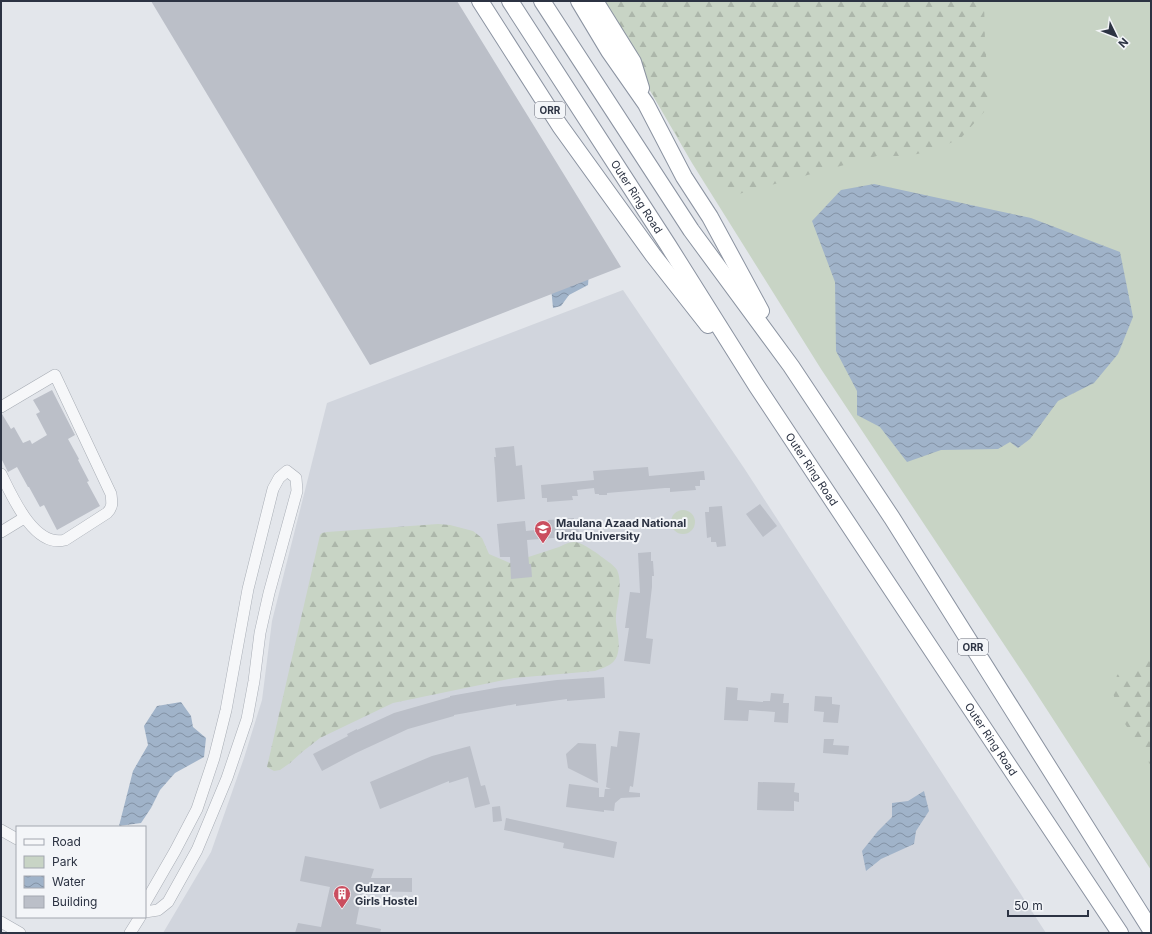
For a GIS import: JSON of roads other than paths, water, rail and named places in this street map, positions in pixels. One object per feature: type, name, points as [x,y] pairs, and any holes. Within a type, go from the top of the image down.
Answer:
[{"type":"highway","name":"ORR","points":[[480,1],[560,126],[653,255],[756,385]]},
{"type":"highway","name":"Outer Ring Road","points":[[510,1],[642,204],[756,385],[1120,933]]},
{"type":"highway","name":"ORR","points":[[542,1],[691,230],[791,366],[896,525],[1151,930]]},
{"type":"highway","name":"ORR","points":[[579,1],[610,51],[646,104],[684,177],[710,217],[791,366]]},
{"type":"highway","name":"ORR","points":[[595,1],[633,62],[646,104]]},
{"type":"street","points":[[1,406],[55,375],[111,494],[111,508],[107,513],[65,540],[58,542],[50,540],[43,536],[24,518],[1,474]]},
{"type":"street","points":[[146,901],[175,851],[196,809],[214,758],[226,710],[248,589],[269,505],[273,490],[279,478],[287,471],[296,478],[297,491],[269,593],[260,633],[254,681],[247,718],[227,778],[197,850],[168,902],[158,910],[146,912]]},
{"type":"street","points":[[1,532],[24,518]]},
{"type":"street","points":[[1,830],[16,838]]},
{"type":"street","points":[[130,933],[139,918]]},
{"type":"street","points":[[1,922],[20,933]]},
{"type":"water","points":[[874,184],[1031,218],[1120,252],[1133,317],[1118,354],[1094,383],[1058,401],[1030,439],[1018,448],[1010,442],[998,449],[941,450],[907,462],[880,427],[857,415],[857,391],[836,351],[835,282],[812,221],[841,190]]},
{"type":"water","points":[[589,272],[588,285],[569,295],[561,306],[553,308],[551,287]]},
{"type":"water","points":[[181,702],[191,716],[193,727],[206,738],[204,757],[175,773],[160,790],[141,823],[119,826],[133,771],[148,745],[144,726],[157,706]]},
{"type":"water","points":[[924,791],[929,811],[916,831],[914,844],[881,859],[866,871],[862,851],[878,831],[892,817],[892,803],[908,801]]},
{"type":"place","name":"Maulana Azaad National Urdu University","points":[[543,544]]},
{"type":"place","name":"Gulzar Girls Hostel","points":[[342,909]]}]
